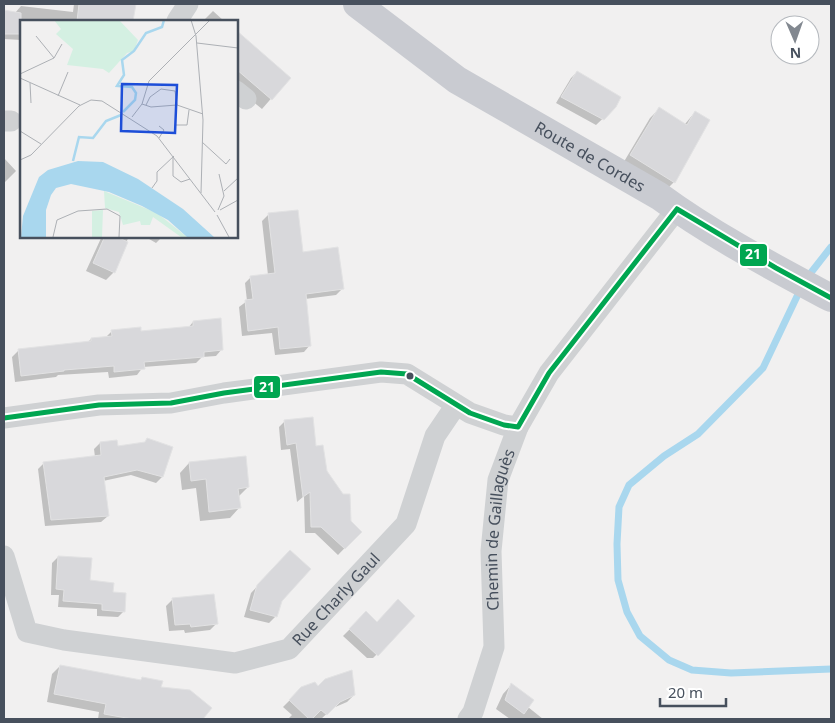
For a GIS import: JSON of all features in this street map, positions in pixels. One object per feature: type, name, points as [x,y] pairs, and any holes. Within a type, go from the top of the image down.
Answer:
[{"type":"main road","name":"Route de Cordes","points":[[357,4],[457,80],[659,196],[677,209],[776,268],[831,298]]},
{"type":"street","points":[[178,20],[188,4]]},
{"type":"street","name":"Chemin de Gaillaguès","points":[[468,719],[473,712],[494,647],[491,550],[498,480],[518,427],[549,374],[677,209]]},
{"type":"street","points":[[4,418],[99,406],[171,403],[224,393],[381,372],[407,374],[470,413],[504,425],[518,427]]},
{"type":"street","name":"Rue Charly Gaul","points":[[4,556],[27,632],[64,640],[235,663],[289,649],[406,524],[435,436],[456,405]]},
{"type":"building","points":[[79,4],[136,4],[133,20],[77,20]]},
{"type":"building","points":[[4,10],[21,13],[20,34],[4,34]]},
{"type":"building","points":[[238,32],[291,78],[272,100],[238,71]]},
{"type":"building","points":[[577,71],[621,97],[616,107],[604,120],[561,97]]},
{"type":"building","points":[[659,107],[687,125],[695,111],[710,120],[675,183],[630,155]]},
{"type":"building","points":[[298,210],[303,252],[338,247],[344,289],[306,294],[311,346],[280,349],[278,327],[248,331],[245,300],[253,299],[250,276],[275,273],[268,213]]},
{"type":"building","points":[[104,238],[119,238],[128,242],[115,273],[93,263]]},
{"type":"building","points":[[221,318],[223,350],[204,352],[204,357],[144,362],[145,369],[114,372],[114,366],[21,376],[18,349],[91,341],[91,338],[112,336],[111,330],[141,327],[141,331],[193,326],[193,321]]},
{"type":"building","points":[[313,417],[316,446],[323,445],[327,471],[343,494],[350,494],[351,521],[362,532],[345,549],[321,527],[311,527],[310,492],[303,497],[296,443],[287,445],[284,420]]},
{"type":"building","points":[[147,438],[173,447],[163,477],[137,470],[104,477],[109,516],[51,520],[43,462],[101,455],[100,442],[117,440],[118,446],[145,442]]},
{"type":"building","points":[[246,456],[249,487],[238,489],[241,508],[209,512],[206,479],[191,481],[189,462]]},
{"type":"building","points":[[290,550],[311,569],[282,601],[277,617],[250,610],[257,585]]},
{"type":"building","points":[[58,556],[92,558],[90,580],[114,583],[113,592],[126,593],[125,612],[102,610],[102,604],[63,601],[64,590],[56,589]]},
{"type":"building","points":[[214,594],[218,624],[191,627],[190,624],[175,625],[172,598]]},
{"type":"building","points":[[398,599],[415,616],[378,656],[349,629],[366,611],[377,622]]},
{"type":"building","points":[[60,665],[141,680],[142,677],[163,681],[161,687],[190,690],[212,708],[203,719],[132,719],[104,714],[106,704],[54,694]]},
{"type":"building","points":[[352,670],[355,695],[340,702],[327,715],[321,710],[312,719],[309,719],[289,700],[301,687],[315,682],[318,686],[325,679]]},
{"type":"building","points":[[511,683],[534,700],[524,714],[505,700]]},
{"type":"waterway","points":[[806,279],[831,247]]},
{"type":"waterway","points":[[801,288],[763,368],[698,434],[664,456],[629,485],[619,507],[618,580],[627,612],[640,636],[669,660],[692,670],[731,673],[831,669]]},
{"type":"transit line","name":"21","points":[[677,209],[776,268],[831,298]]},
{"type":"transit line","name":"21","points":[[518,427],[549,373],[677,209]]},
{"type":"transit line","name":"21","points":[[4,418],[99,405],[171,403],[224,393],[381,372],[407,374],[470,413],[504,425],[518,427]]}]
